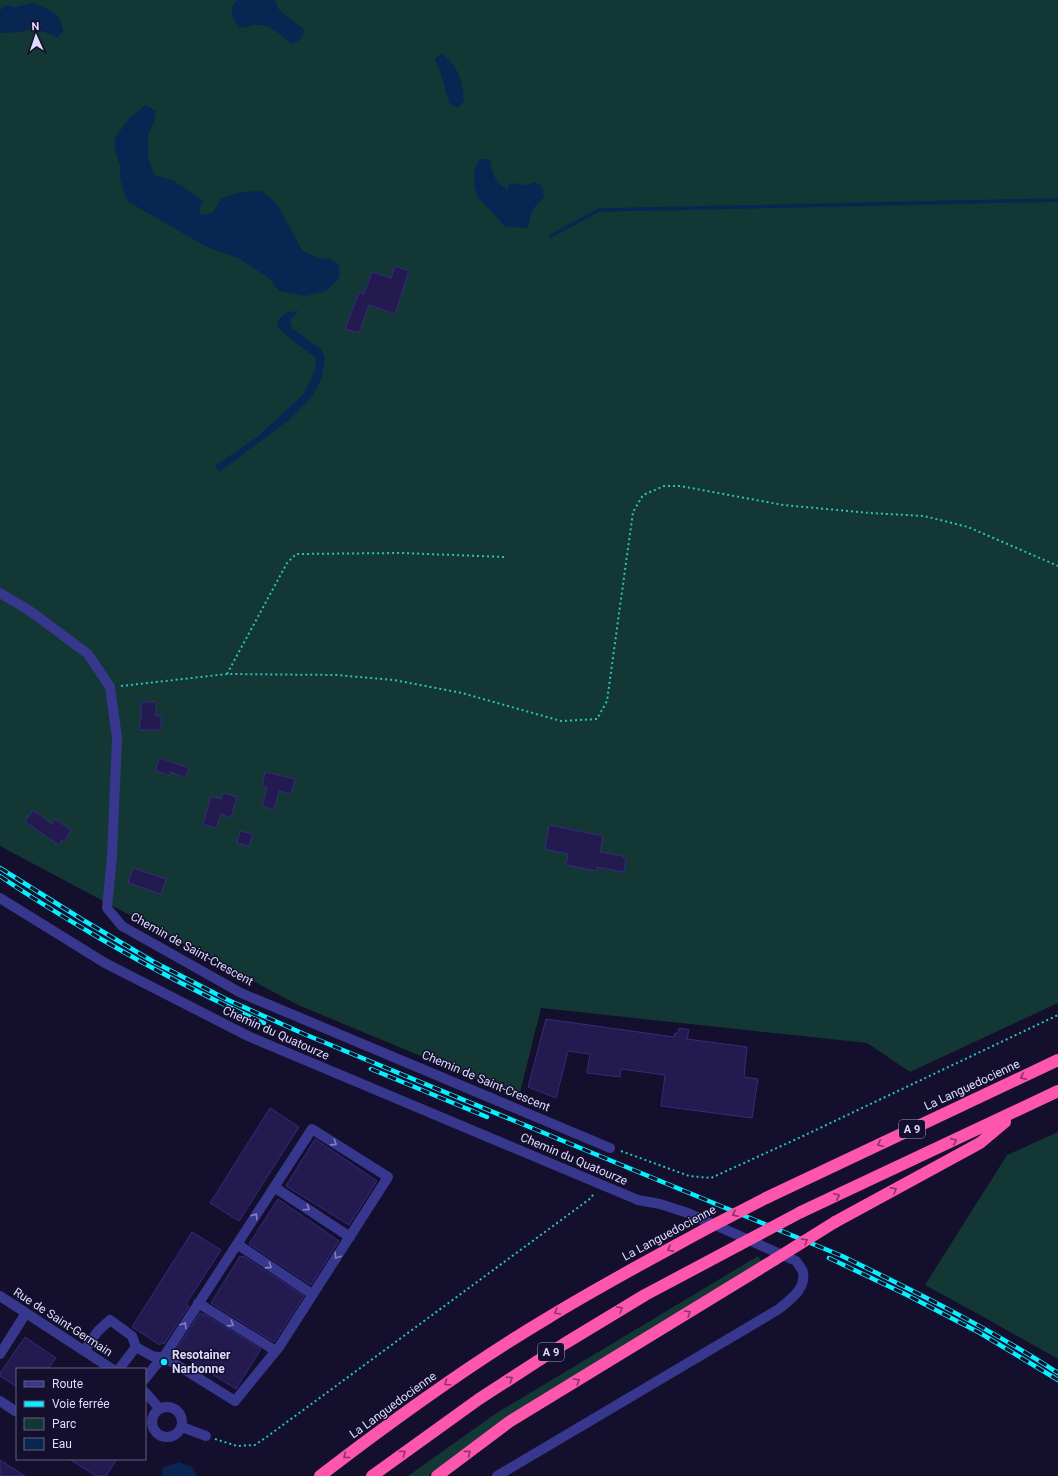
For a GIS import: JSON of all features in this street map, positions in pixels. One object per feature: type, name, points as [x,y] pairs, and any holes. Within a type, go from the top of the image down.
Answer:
[{"type":"highway","name":"La Languedocienne","points":[[320,1476],[371,1436],[459,1375],[546,1319],[623,1274],[766,1198],[1058,1060]]},
{"type":"highway","name":"A 9","points":[[372,1476],[479,1399],[564,1344],[645,1295],[801,1212],[1058,1092]]},
{"type":"highway","points":[[437,1476],[509,1422],[835,1222],[980,1143],[1017,1112]]},
{"type":"street","name":"Chemin de Saint-Crescent","points":[[0,594],[30,611],[88,654],[110,687],[117,738],[112,856],[107,908],[122,926],[242,993],[610,1148]]},
{"type":"street","name":"Chemin du Quatourze","points":[[0,898],[104,963],[250,1037],[638,1200],[660,1204],[688,1213],[796,1261],[803,1272],[802,1286],[795,1296],[779,1309],[497,1476]]},
{"type":"street","points":[[84,1351],[98,1331],[110,1320],[132,1336],[136,1347],[152,1356],[163,1358],[235,1401],[276,1351],[388,1177],[312,1129],[163,1358],[154,1366],[146,1378]]},
{"type":"street","points":[[274,1188],[350,1236]]},
{"type":"street","points":[[237,1244],[312,1294]]},
{"type":"street","name":"Rue de Saint-Germain","points":[[1,1300],[26,1313],[110,1368]]},
{"type":"street","points":[[198,1303],[276,1351]]},
{"type":"street","points":[[0,1354],[26,1313]]},
{"type":"street","points":[[120,1368],[136,1347]]},
{"type":"street","points":[[146,1393],[160,1409]]},
{"type":"street","points":[[0,1401],[15,1411]]},
{"type":"street","points":[[170,1408],[179,1413],[182,1427],[176,1435],[171,1437],[161,1436],[154,1430],[152,1420],[156,1412],[160,1409],[170,1408]]},
{"type":"street","points":[[182,1427],[206,1436]]},
{"type":"path","points":[[110,687],[227,674],[336,675],[394,680],[462,693],[560,721],[597,719],[607,701],[633,512],[643,495],[664,486],[680,486],[783,505],[870,513],[924,516],[968,528],[1058,566]]},
{"type":"path","points":[[227,674],[287,563],[296,554],[401,554],[505,557]]},
{"type":"path","points":[[610,1148],[689,1176],[711,1178],[1058,1015]]},
{"type":"path","points":[[206,1436],[237,1446],[255,1445],[591,1198],[602,1185]]},
{"type":"green space","points":[[0,0],[1058,0],[1058,1003],[910,1072],[867,1043],[541,1008],[519,1097],[298,1005],[0,846]]},
{"type":"green space","points":[[1058,1132],[1058,1359],[925,1285],[1007,1155]]},
{"type":"green space","points":[[758,1256],[761,1261],[508,1418],[428,1476],[408,1476],[495,1414]]},
{"type":"water","points":[[237,0],[275,0],[279,10],[305,30],[300,40],[291,44],[274,30],[265,26],[254,25],[245,28],[238,27],[232,16],[232,7]]},
{"type":"water","points":[[33,3],[54,13],[60,20],[63,32],[57,37],[34,28],[21,32],[0,33],[0,10],[7,5],[16,7]]},
{"type":"water","points":[[443,54],[457,70],[461,81],[464,101],[458,108],[449,103],[435,58]]},
{"type":"water","points":[[146,105],[156,111],[154,122],[148,135],[148,158],[154,175],[174,181],[203,201],[199,209],[201,215],[212,213],[222,198],[240,192],[261,191],[277,204],[302,250],[320,259],[329,258],[339,265],[340,277],[326,291],[306,296],[279,291],[269,278],[238,258],[207,247],[127,201],[119,176],[121,168],[115,151],[115,138],[130,117]]},
{"type":"water","points":[[480,159],[490,159],[495,177],[507,190],[510,183],[527,185],[534,182],[542,186],[544,197],[532,210],[528,228],[504,226],[477,197],[474,184],[475,167]]},
{"type":"water","points":[[299,311],[290,320],[292,329],[322,350],[325,358],[321,380],[311,398],[289,420],[219,472],[215,466],[257,437],[303,395],[315,370],[316,358],[281,331],[277,326],[280,318],[288,312]]},
{"type":"water","points":[[179,1462],[192,1467],[197,1476],[162,1476],[162,1468]]},
{"type":"building","points":[[395,266],[409,271],[395,314],[369,305],[359,333],[345,329],[359,292],[364,294],[372,272],[391,278]]},
{"type":"building","points":[[141,702],[156,702],[156,716],[161,716],[161,730],[139,730],[141,720]]},
{"type":"building","points":[[160,758],[189,768],[185,778],[171,772],[170,776],[155,770]]},
{"type":"building","points":[[265,772],[295,779],[291,794],[279,791],[274,810],[262,806],[267,788],[262,787]]},
{"type":"building","points":[[223,793],[237,797],[231,818],[221,814],[216,828],[203,824],[211,796],[221,799]]},
{"type":"building","points":[[33,810],[52,824],[55,819],[71,830],[64,842],[62,840],[59,845],[25,822]]},
{"type":"building","points":[[549,825],[603,836],[600,852],[622,856],[626,860],[624,872],[597,867],[596,871],[566,865],[568,854],[545,849]]},
{"type":"building","points":[[240,831],[253,834],[249,846],[237,843]]},
{"type":"building","points":[[133,868],[166,879],[161,894],[128,883]]},
{"type":"building","points":[[546,1019],[674,1037],[675,1033],[678,1033],[679,1028],[689,1030],[687,1039],[747,1047],[744,1077],[758,1079],[752,1118],[661,1106],[665,1075],[621,1069],[620,1077],[587,1073],[590,1054],[568,1051],[556,1098],[528,1087]]},
{"type":"building","points":[[270,1108],[299,1127],[239,1221],[210,1203]]},
{"type":"building","points":[[315,1139],[377,1181],[349,1225],[286,1186]]},
{"type":"building","points":[[278,1199],[339,1241],[311,1285],[249,1244]]},
{"type":"building","points":[[192,1232],[221,1250],[186,1304],[189,1306],[164,1344],[162,1342],[160,1345],[132,1327]]},
{"type":"building","points":[[240,1256],[243,1256],[304,1296],[274,1342],[211,1303]]},
{"type":"building","points":[[200,1313],[261,1349],[236,1389],[175,1351]]},
{"type":"building","points":[[25,1337],[56,1358],[49,1368],[16,1368],[16,1386],[0,1376],[0,1373]]},
{"type":"building","points":[[0,1460],[25,1476],[0,1476]]},
{"type":"building","points":[[71,1460],[116,1460],[106,1476],[96,1476]]},
{"type":"waterway","points":[[551,236],[599,210],[1058,200]]},
{"type":"railway","points":[[0,868],[154,962],[228,1000],[304,1034],[842,1256],[925,1297],[979,1326],[1058,1373]]},
{"type":"railway","points":[[0,876],[25,893],[141,962],[202,994],[264,1023]]},
{"type":"railway","points":[[371,1069],[487,1117]]},
{"type":"railway","points":[[829,1258],[905,1294],[980,1333],[1058,1380]]},
{"type":"place","name":"Resotainer Narbonne","points":[[164,1362]]}]
